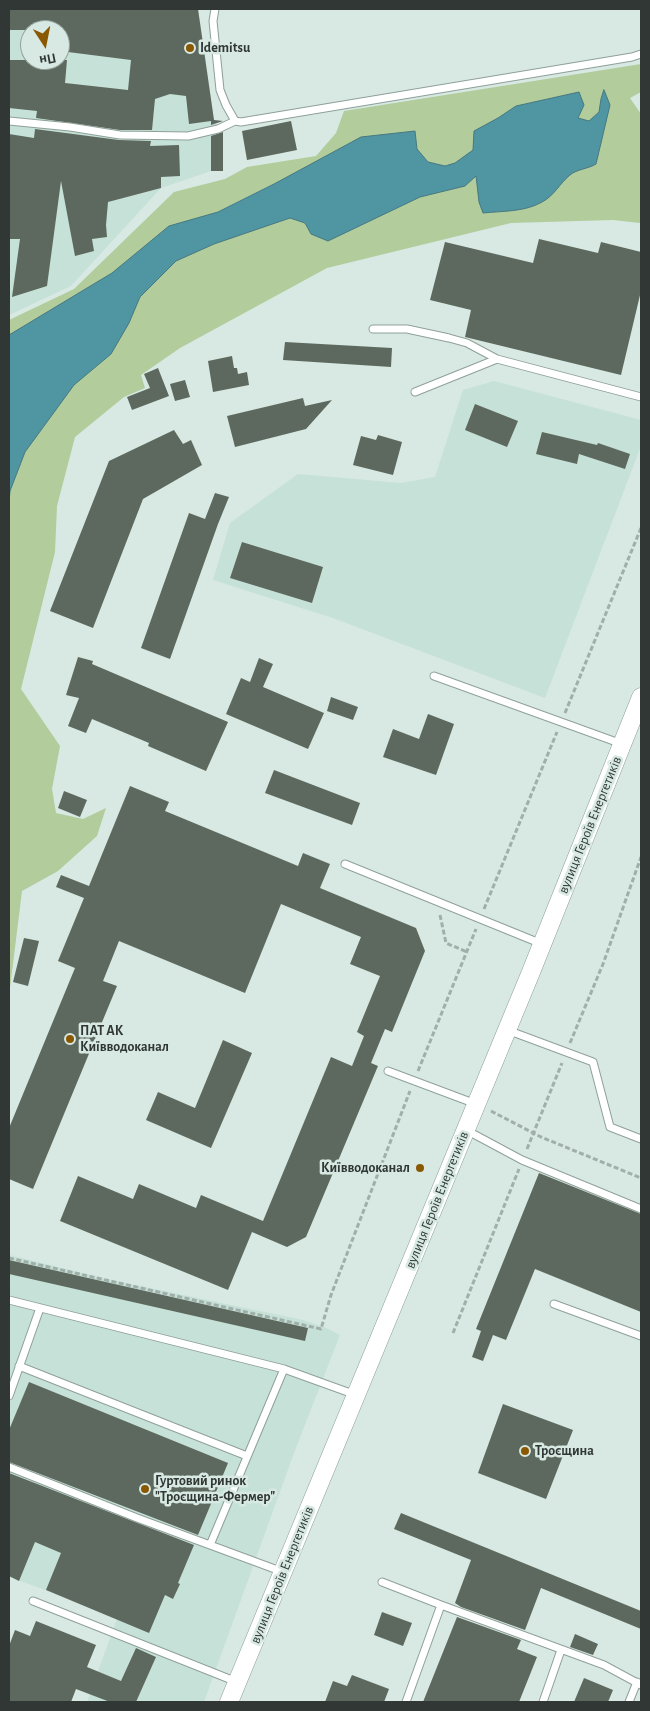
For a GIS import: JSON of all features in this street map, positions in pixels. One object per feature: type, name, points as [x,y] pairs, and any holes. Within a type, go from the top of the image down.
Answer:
[{"type":"street","name":"вулиця Героїв Енергетиків","points":[[229,1702],[466,1130],[641,698]]},
{"type":"lane","points":[[215,9],[213,21],[220,90],[226,106],[236,121]]},
{"type":"lane","points":[[9,121],[70,127],[120,135],[188,136],[218,129],[236,121],[241,122],[641,54]]},
{"type":"lane","points":[[373,329],[407,329],[449,338],[466,343],[497,359],[641,397]]},
{"type":"lane","points":[[415,392],[497,359]]},
{"type":"lane","points":[[434,676],[622,744]]},
{"type":"lane","points":[[344,864],[542,944]]},
{"type":"lane","points":[[507,1030],[593,1062],[610,1126],[641,1139]]},
{"type":"lane","points":[[388,1071],[476,1104]]},
{"type":"lane","points":[[466,1130],[522,1160],[641,1209]]},
{"type":"lane","points":[[9,1300],[284,1369],[356,1395]]},
{"type":"lane","points":[[554,1304],[641,1336]]},
{"type":"lane","points":[[9,1396],[40,1308]]},
{"type":"lane","points":[[19,1366],[247,1456]]},
{"type":"lane","points":[[210,1545],[284,1369]]},
{"type":"lane","points":[[9,1467],[283,1572]]},
{"type":"lane","points":[[382,1582],[604,1665],[639,1683],[629,1702]]},
{"type":"lane","points":[[34,1601],[237,1683]]},
{"type":"lane","points":[[406,1702],[441,1605]]},
{"type":"lane","points":[[543,1702],[561,1650]]},
{"type":"path","points":[[453,1333],[533,1132],[603,964],[641,857]]},
{"type":"path","points":[[437,902],[446,943],[467,952]]},
{"type":"path","points":[[476,1104],[533,1132],[641,1178]]},
{"type":"path","points":[[9,1258],[321,1329]]},
{"type":"shaded area","points":[[9,9],[198,9],[214,120],[223,140],[223,171],[211,171],[161,188],[71,286],[9,315]]},
{"type":"shaded area","points":[[494,381],[641,420],[641,446],[545,698],[333,618],[213,580],[230,523],[298,474],[401,483],[435,477],[463,390]]},
{"type":"shaded area","name":"Гуртовий ринок \"Троєщина-Фермер\"","points":[[9,1255],[106,1279],[303,1320],[340,1335],[294,1453],[204,1702],[87,1702],[118,1616],[9,1577]]},
{"type":"green space","points":[[641,64],[641,92],[630,98],[641,114],[640,223],[613,220],[511,223],[327,268],[180,348],[141,375],[145,388],[124,397],[75,437],[57,506],[55,552],[21,689],[60,746],[52,789],[56,813],[83,819],[106,808],[97,836],[58,871],[22,891],[9,996],[9,320],[74,289],[174,192],[225,179],[247,167],[316,156],[336,133],[344,111]]},
{"type":"water","points":[[604,90],[610,105],[596,164],[573,173],[550,196],[528,208],[483,213],[479,202],[476,176],[465,186],[420,197],[328,241],[311,234],[305,223],[290,218],[214,244],[176,261],[140,297],[129,323],[111,354],[74,385],[25,452],[10,491],[9,503],[9,335],[112,273],[169,226],[218,212],[361,137],[415,131],[417,149],[428,162],[445,166],[455,163],[473,150],[474,131],[516,106],[579,92],[584,105],[578,118],[589,121],[599,112]]},
{"type":"building","points":[[9,9],[198,9],[214,120],[223,121],[211,125],[211,121],[189,124],[186,96],[170,94],[155,99],[152,130],[120,130],[36,118],[37,111],[9,108],[9,60],[20,60],[20,70],[66,70],[65,83],[128,90],[131,60],[70,52],[70,20],[20,20],[20,30],[9,30]]},
{"type":"building","points":[[291,121],[297,150],[247,160],[242,131]]},
{"type":"building","points":[[35,129],[119,140],[151,141],[150,146],[179,145],[180,176],[161,177],[161,188],[108,202],[107,237],[92,239],[94,251],[75,256],[61,181],[47,286],[12,297],[20,239],[9,239],[9,134],[34,138]]},
{"type":"building","points":[[223,132],[223,171],[211,171],[211,136]]},
{"type":"building","points":[[539,239],[598,253],[601,242],[641,252],[641,291],[621,375],[465,337],[471,310],[430,300],[445,242],[533,263]]},
{"type":"building","points":[[285,342],[392,348],[391,367],[283,360]]},
{"type":"building","points":[[232,356],[234,368],[237,368],[238,374],[247,372],[249,385],[213,392],[208,361]]},
{"type":"building","points":[[158,368],[169,396],[132,410],[127,397],[150,388],[144,374]]},
{"type":"building","points":[[185,380],[190,397],[175,401],[170,384]]},
{"type":"building","points":[[303,398],[305,406],[332,400],[306,429],[235,447],[227,416]]},
{"type":"building","points":[[475,404],[518,421],[507,447],[465,430]]},
{"type":"building","points":[[174,430],[183,444],[191,440],[202,465],[143,499],[93,628],[50,611],[109,461]]},
{"type":"building","points":[[542,432],[597,445],[598,443],[630,454],[625,469],[579,454],[577,464],[536,454]]},
{"type":"building","points":[[378,435],[402,442],[393,475],[353,465],[361,436],[376,440]]},
{"type":"building","points":[[215,493],[229,497],[170,659],[141,648],[189,513],[205,519]]},
{"type":"building","points":[[242,542],[323,567],[312,603],[230,578]]},
{"type":"building","points":[[78,657],[93,661],[92,664],[228,722],[206,771],[148,746],[149,743],[92,719],[86,733],[68,726],[79,698],[66,695]]},
{"type":"building","points":[[259,658],[273,664],[263,687],[324,713],[308,749],[226,714],[241,678],[250,682]]},
{"type":"building","points":[[331,697],[358,707],[353,720],[327,711]]},
{"type":"building","points":[[428,714],[454,724],[436,775],[383,757],[393,729],[419,739]]},
{"type":"building","points":[[274,770],[360,803],[352,825],[265,793]]},
{"type":"building","name":"ПАТ АК Київводоканал","points":[[130,786],[169,802],[165,811],[298,866],[303,853],[330,864],[320,888],[416,928],[425,951],[392,1032],[385,1029],[371,1063],[378,1066],[306,1237],[287,1247],[252,1232],[228,1290],[60,1221],[78,1176],[133,1199],[139,1184],[196,1208],[201,1195],[263,1221],[331,1057],[352,1066],[364,1036],[357,1032],[380,976],[350,964],[361,937],[281,904],[245,993],[119,941],[103,981],[117,986],[33,1189],[9,1179],[9,1128],[75,968],[58,961],[84,898],[56,887],[61,875],[89,886]]},
{"type":"building","points":[[64,791],[87,800],[80,817],[58,808]]},
{"type":"building","points":[[24,938],[39,941],[28,986],[13,982]]},
{"type":"building","points":[[223,1040],[252,1053],[211,1148],[146,1120],[158,1092],[195,1108]]},
{"type":"building","points":[[539,1173],[641,1214],[641,1312],[535,1269],[506,1340],[493,1335],[483,1361],[472,1357],[481,1331],[476,1329]]},
{"type":"building","points":[[9,1260],[308,1328],[305,1341],[9,1274]]},
{"type":"building","points":[[29,1382],[228,1463],[198,1535],[9,1462],[9,1430]]},
{"type":"building","name":"Троєщина","points":[[503,1404],[573,1430],[546,1499],[478,1473]]},
{"type":"building","points":[[9,1473],[194,1545],[173,1599],[165,1595],[149,1633],[46,1590],[61,1553],[35,1542],[19,1581],[9,1576]]},
{"type":"building","points":[[401,1513],[641,1611],[641,1629],[541,1588],[525,1630],[461,1607],[455,1603],[471,1560],[394,1529]]},
{"type":"building","points":[[382,1612],[412,1623],[403,1646],[374,1635]]},
{"type":"building","points":[[457,1617],[521,1640],[517,1649],[537,1657],[519,1702],[423,1702]]},
{"type":"building","points":[[36,1621],[96,1645],[87,1667],[121,1681],[136,1648],[156,1657],[136,1702],[110,1702],[76,1689],[71,1702],[9,1702],[9,1646],[15,1630],[30,1636]]},
{"type":"building","points":[[575,1634],[598,1644],[593,1655],[570,1647]]},
{"type":"building","points":[[352,1675],[389,1689],[384,1702],[325,1702],[333,1681],[347,1686]]},
{"type":"building","points":[[584,1678],[613,1690],[608,1702],[574,1702]]},
{"type":"place","name":"Idemitsu","points":[[190,48]]},
{"type":"place","name":"ПАТ АК Київводоканал","points":[[70,1039]]},
{"type":"place","name":"Київводоканал","points":[[420,1168]]},
{"type":"place","name":"Троєщина","points":[[525,1451]]},
{"type":"place","name":"Гуртовий ринок \"Троєщина-Фермер\"","points":[[145,1489]]}]
